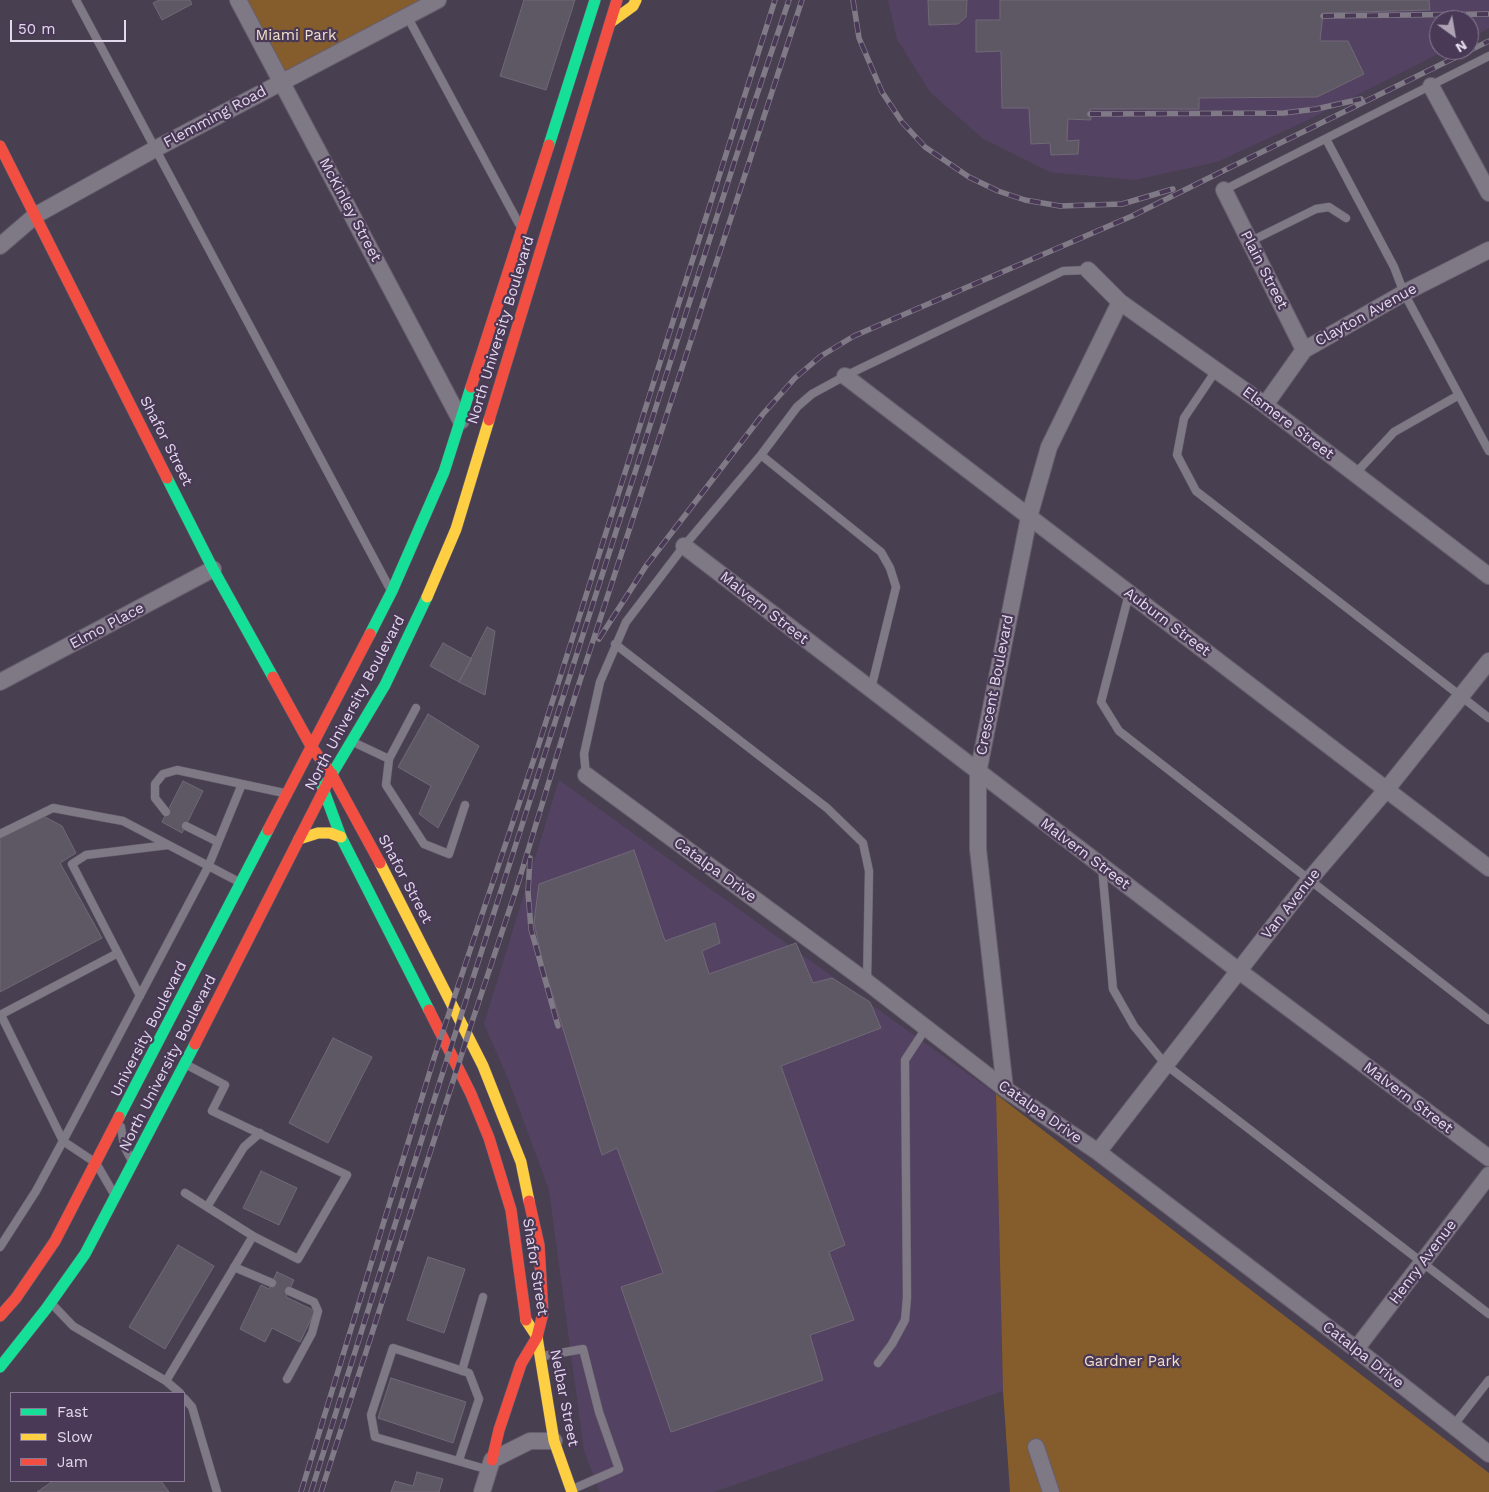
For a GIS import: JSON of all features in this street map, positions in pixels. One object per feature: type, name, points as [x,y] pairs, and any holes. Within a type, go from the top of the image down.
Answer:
[{"type":"main road","name":"North University Boulevard","points":[[311,746],[392,591],[444,472],[595,0]]},
{"type":"main road","name":"North University Boulevard","points":[[0,1368],[76,1269],[116,1198],[332,775],[385,685],[430,592],[456,528],[618,0]]},
{"type":"main road","points":[[611,22],[633,6],[636,0]]},
{"type":"main road","name":"Shafor Street","points":[[0,146],[213,569],[311,746],[332,775],[389,878],[483,1066],[521,1162],[530,1193],[539,1244],[543,1313],[537,1337]]},
{"type":"main road","name":"Shafor Street","points":[[311,746],[324,791],[341,838],[471,1094],[489,1138],[511,1210],[525,1318],[537,1337]]},
{"type":"main road","name":"University Boulevard","points":[[0,1316],[16,1298],[56,1242],[311,746]]},
{"type":"main road","points":[[299,839],[318,833],[330,833],[341,838]]},
{"type":"main road","points":[[490,1465],[499,1430],[521,1364],[537,1337]]},
{"type":"main road","name":"Nelbar Street","points":[[537,1337],[554,1441],[572,1491]]},
{"type":"street","name":"McKinley Street","points":[[238,0],[460,421]]},
{"type":"street","name":"Flemming Road","points":[[0,246],[36,215],[155,149],[438,0]]},
{"type":"street","points":[[1430,86],[1489,194]]},
{"type":"street","name":"Plain Street","points":[[1224,190],[1304,350]]},
{"type":"street","name":"Clayton Avenue","points":[[1266,405],[1304,350],[1404,294],[1489,250]]},
{"type":"street","name":"Elsmere Street","points":[[1088,270],[1120,302],[1266,405],[1489,576]]},
{"type":"street","name":"Crescent Boulevard","points":[[1005,1089],[978,849],[978,773],[1029,517],[1048,447],[1120,302]]},
{"type":"street","name":"Auburn Street","points":[[845,376],[1489,868]]},
{"type":"street","name":"Malvern Street","points":[[684,546],[1239,972],[1489,1158]]},
{"type":"street","name":"Elmo Place","points":[[0,682],[213,569]]},
{"type":"street","name":"Van Avenue","points":[[1098,1152],[1310,879],[1386,790],[1489,661]]},
{"type":"street","name":"Catalpa Drive","points":[[586,775],[868,982],[1005,1089],[1098,1152],[1356,1349],[1489,1454]]},
{"type":"street","name":"Henry Avenue","points":[[1356,1349],[1489,1175]]},
{"type":"street","points":[[482,1492],[490,1465],[530,1441],[554,1441]]},
{"type":"street","points":[[1036,1447],[1051,1492]]},
{"type":"lane","points":[[76,0],[392,591]]},
{"type":"lane","points":[[407,16],[522,228]]},
{"type":"lane","points":[[1224,190],[1489,56]]},
{"type":"lane","points":[[1326,139],[1394,267],[1404,294],[1489,451]]},
{"type":"lane","points":[[1249,242],[1316,209],[1328,207],[1346,218]]},
{"type":"lane","points":[[586,775],[584,754],[600,682],[626,622],[684,546],[761,455],[797,407],[812,394],[845,376],[1063,271],[1088,270]]},
{"type":"lane","points":[[1217,369],[1184,418],[1177,455],[1196,491],[1489,718]]},
{"type":"lane","points":[[1355,474],[1394,432],[1459,395]]},
{"type":"lane","points":[[761,455],[880,552],[890,568],[896,587],[871,691]]},
{"type":"lane","points":[[1129,594],[1101,702],[1119,731],[1489,1020]]},
{"type":"lane","points":[[615,644],[827,808],[863,843],[869,871],[868,982]]},
{"type":"lane","points":[[416,708],[390,759],[386,784],[424,844],[449,854],[465,805]]},
{"type":"lane","points":[[352,741],[390,759]]},
{"type":"lane","points":[[166,812],[155,798],[156,784],[163,774],[177,770],[286,794]]},
{"type":"lane","points":[[0,1247],[36,1191],[208,867],[242,784]]},
{"type":"lane","points":[[0,834],[53,808],[123,821],[241,883]]},
{"type":"lane","points":[[186,826],[218,842]]},
{"type":"lane","points":[[140,996],[72,864],[86,855],[168,845]]},
{"type":"lane","points":[[1102,867],[1113,989],[1134,1026],[1166,1065],[1489,1314]]},
{"type":"lane","points":[[116,1198],[96,1162],[63,1141],[1,1015],[118,953]]},
{"type":"lane","points":[[878,1362],[892,1344],[905,1320],[907,1297],[905,1060],[926,1028]]},
{"type":"lane","points":[[185,1064],[225,1085],[212,1111],[347,1175],[298,1259],[252,1236],[185,1193]]},
{"type":"lane","points":[[119,1120],[124,1146],[133,1164]]},
{"type":"lane","points":[[207,1207],[244,1147],[260,1133]]},
{"type":"lane","points":[[166,1381],[252,1236]]},
{"type":"lane","points":[[234,1267],[272,1283]]},
{"type":"lane","points":[[287,1379],[312,1333],[318,1311],[314,1302],[289,1291]]},
{"type":"lane","points":[[462,1371],[483,1297]]},
{"type":"lane","points":[[50,1303],[73,1326],[166,1381],[179,1392]]},
{"type":"lane","points":[[459,1460],[479,1399],[469,1373],[393,1348],[372,1415],[375,1437],[459,1460],[490,1465]]},
{"type":"lane","points":[[540,1356],[583,1348],[599,1412],[619,1469],[572,1491]]},
{"type":"lane","points":[[1453,1427],[1489,1380]]},
{"type":"lane","points":[[185,1399],[192,1407],[217,1492]]},
{"type":"shaded area","points":[[888,0],[1489,0],[1489,28],[1479,34],[1479,10],[1429,10],[1429,59],[1308,120],[1217,162],[1135,180],[1050,172],[982,138],[930,92],[897,39]]},
{"type":"shaded area","points":[[559,780],[996,1094],[1003,1391],[714,1492],[600,1492],[584,1451],[549,1190],[507,1076],[484,1024]]},
{"type":"green space","name":"Miami Park","points":[[238,0],[438,0],[282,82]]},
{"type":"green space","name":"Gardner Park","points":[[996,1094],[1489,1473],[1489,1492],[1010,1492],[1003,1391]]},
{"type":"building","points":[[159,0],[190,0],[192,4],[162,20],[153,3]]},
{"type":"building","points":[[524,0],[575,0],[546,90],[500,76]]},
{"type":"building","points":[[928,0],[967,0],[966,17],[958,24],[929,25]]},
{"type":"building","points":[[1000,0],[1429,0],[1430,10],[1323,13],[1320,41],[1348,41],[1364,74],[1317,97],[1199,98],[1199,109],[1090,109],[1091,120],[1068,119],[1067,141],[1079,140],[1078,154],[1051,155],[1050,143],[1031,144],[1029,108],[1002,108],[1001,51],[976,52],[976,20],[1000,20]]},
{"type":"building","points":[[487,627],[495,631],[485,695],[459,682]]},
{"type":"building","points":[[443,643],[472,659],[459,682],[430,666]]},
{"type":"building","points":[[428,714],[479,746],[438,828],[419,814],[431,786],[398,767]]},
{"type":"building","points":[[183,781],[203,791],[182,833],[162,822]]},
{"type":"building","points":[[43,816],[62,826],[76,853],[60,863],[102,938],[0,992],[0,837]]},
{"type":"building","points":[[634,850],[665,941],[715,923],[720,943],[702,951],[709,974],[796,943],[813,983],[832,978],[870,1002],[881,1028],[781,1066],[845,1245],[829,1252],[854,1320],[810,1335],[823,1380],[671,1432],[621,1287],[663,1273],[617,1148],[602,1155],[543,964],[534,922],[539,884]]},
{"type":"building","points":[[333,1038],[372,1057],[328,1143],[289,1123]]},
{"type":"building","points":[[261,1171],[297,1188],[279,1225],[243,1208]]},
{"type":"building","points":[[178,1245],[214,1266],[165,1349],[129,1327]]},
{"type":"building","points":[[428,1257],[465,1269],[444,1333],[407,1320]]},
{"type":"building","points":[[277,1272],[294,1280],[286,1297],[315,1311],[300,1342],[272,1328],[265,1342],[240,1329],[261,1285],[269,1289]]},
{"type":"building","points":[[391,1378],[466,1402],[453,1443],[378,1418]]},
{"type":"building","points":[[417,1472],[443,1479],[439,1492],[391,1492],[395,1481],[413,1486]]},
{"type":"building","points":[[52,1482],[162,1482],[169,1492],[37,1492]]},
{"type":"railway","points":[[301,1492],[435,1055],[537,750],[775,0]]},
{"type":"railway","points":[[311,1492],[441,1078],[736,157],[789,0]]},
{"type":"railway","points":[[321,1492],[516,890],[575,696],[802,0]]},
{"type":"railway","points":[[853,0],[859,38],[882,92],[902,122],[925,147],[969,177],[998,191],[1025,200],[1060,206],[1122,204],[1173,189]]},
{"type":"railway","points":[[1323,16],[1489,14]]},
{"type":"railway","points":[[1227,169],[1489,41]]},
{"type":"railway","points":[[1090,114],[1284,113],[1316,109],[1361,99]]},
{"type":"railway","points":[[599,639],[646,566],[763,414],[795,378],[821,356],[854,336],[1132,216],[1233,166]]},
{"type":"railway","points":[[530,858],[528,892],[531,929],[558,1026]]},
{"type":"traffic: fast","points":[[549,145],[595,0]]},
{"type":"traffic: fast","points":[[370,634],[392,591],[444,472],[471,387]]},
{"type":"traffic: fast","points":[[167,478],[213,569],[273,677]]},
{"type":"traffic: fast","points":[[332,774],[385,685],[427,597]]},
{"type":"traffic: fast","points":[[321,783],[341,837],[429,1010]]},
{"type":"traffic: fast","points":[[119,1117],[268,830]]},
{"type":"traffic: fast","points":[[0,1367],[46,1309],[85,1254],[195,1044]]},
{"type":"traffic: slow","points":[[611,22],[633,6],[636,0]]},
{"type":"traffic: slow","points":[[427,597],[456,529],[489,420]]},
{"type":"traffic: slow","points":[[299,839],[318,833],[330,833],[341,837]]},
{"type":"traffic: slow","points":[[380,863],[483,1066],[521,1162],[529,1201]]},
{"type":"traffic: slow","points":[[526,1320],[537,1337],[554,1441],[572,1492]]},
{"type":"traffic: jam","points":[[489,420],[617,0]]},
{"type":"traffic: jam","points":[[471,387],[549,145]]},
{"type":"traffic: jam","points":[[0,146],[167,478]]},
{"type":"traffic: jam","points":[[268,830],[370,634]]},
{"type":"traffic: jam","points":[[273,677],[311,746],[332,775],[380,863]]},
{"type":"traffic: jam","points":[[195,1044],[332,774]]},
{"type":"traffic: jam","points":[[429,1010],[471,1094],[489,1138],[511,1210],[526,1320]]},
{"type":"traffic: jam","points":[[0,1316],[16,1298],[55,1241],[119,1117]]},
{"type":"traffic: jam","points":[[492,1460],[499,1430],[521,1364],[537,1337],[543,1313],[539,1245],[529,1201]]}]
